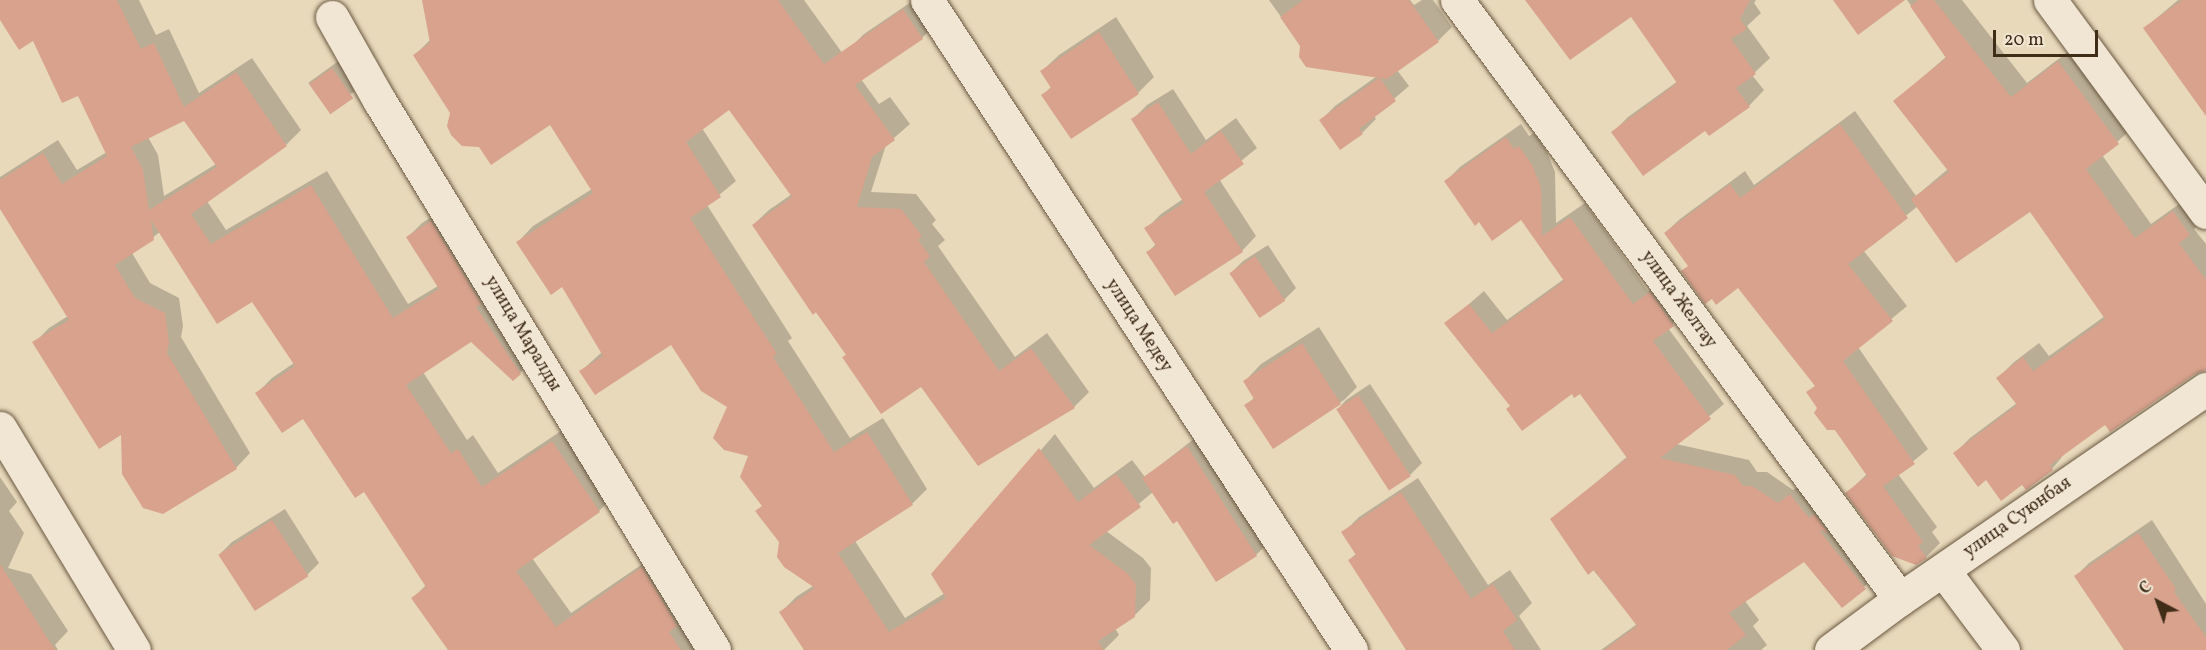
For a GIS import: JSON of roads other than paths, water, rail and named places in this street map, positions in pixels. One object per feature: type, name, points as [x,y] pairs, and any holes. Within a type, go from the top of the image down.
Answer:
[{"type":"street","name":"улица Медеу","points":[[927,0],[1351,650]]},
{"type":"street","name":"улица Желтау","points":[[1457,0],[1900,599]]},
{"type":"street","points":[[2050,0],[2206,212]]},
{"type":"street","name":"улица Маралды","points":[[332,17],[386,110],[714,650]]},
{"type":"street","name":"улица Суюнбая","points":[[1832,650],[1900,599],[2206,389]]},
{"type":"street","points":[[0,428],[134,650]]},
{"type":"street","points":[[1944,570],[2003,650]]}]
